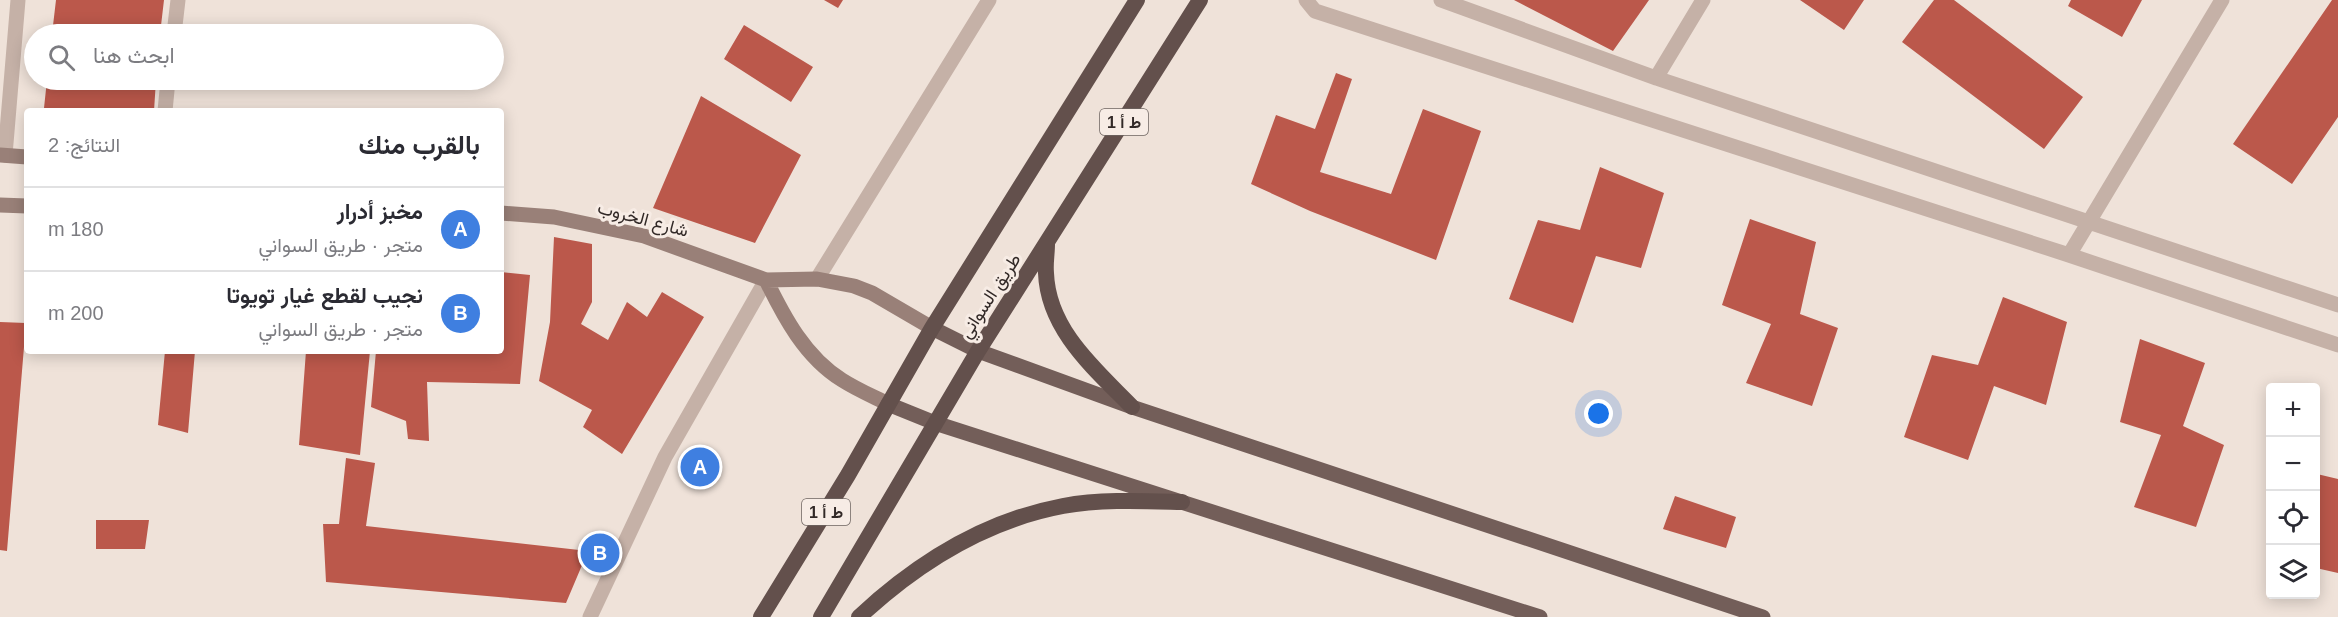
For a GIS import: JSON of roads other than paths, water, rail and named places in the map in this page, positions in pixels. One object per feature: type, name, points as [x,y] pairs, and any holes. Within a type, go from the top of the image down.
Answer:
[{"type":"highway","name":"طريق السواني","points":[[761,617],[848,475],[932,328],[1137,0]]},
{"type":"highway","name":"طريق السواني","points":[[821,617],[978,351],[1200,0]]},
{"type":"highway","points":[[1047,243],[1046,274],[1049,294],[1051,304],[1064,332],[1083,356],[1132,407]]},
{"type":"highway","points":[[859,617],[883,595],[937,554],[998,524],[1063,506],[1130,501],[1182,502]]},
{"type":"main road","points":[[3,155],[24,157]]},
{"type":"main road","points":[[0,205],[24,206]]},
{"type":"main road","name":"شارع الخروب","points":[[504,211],[554,217],[644,236],[766,280],[817,279],[854,286],[872,293],[932,328]]},
{"type":"main road","points":[[766,280],[783,315],[798,338],[817,358],[840,379],[888,404],[935,423],[1540,617]]},
{"type":"main road","points":[[932,328],[978,351],[1132,407],[1752,615]]},
{"type":"street","points":[[3,155],[18,0]]},
{"type":"street","points":[[175,24],[178,0]]},
{"type":"street","points":[[817,279],[989,0]]},
{"type":"street","points":[[1306,0],[1314,11],[2069,255],[2338,345]]},
{"type":"street","points":[[1441,0],[1656,78],[2338,305]]},
{"type":"street","points":[[1656,78],[1703,0]]},
{"type":"street","points":[[2069,255],[2222,0]]},
{"type":"street","points":[[165,108],[167,90]]},
{"type":"street","points":[[590,617],[665,457],[766,280]]},
{"type":"place","name":"مخبز أدرار","points":[[700,467]]},
{"type":"place","name":"نجيب لقطع غيار تويوتا","points":[[600,553]]}]
